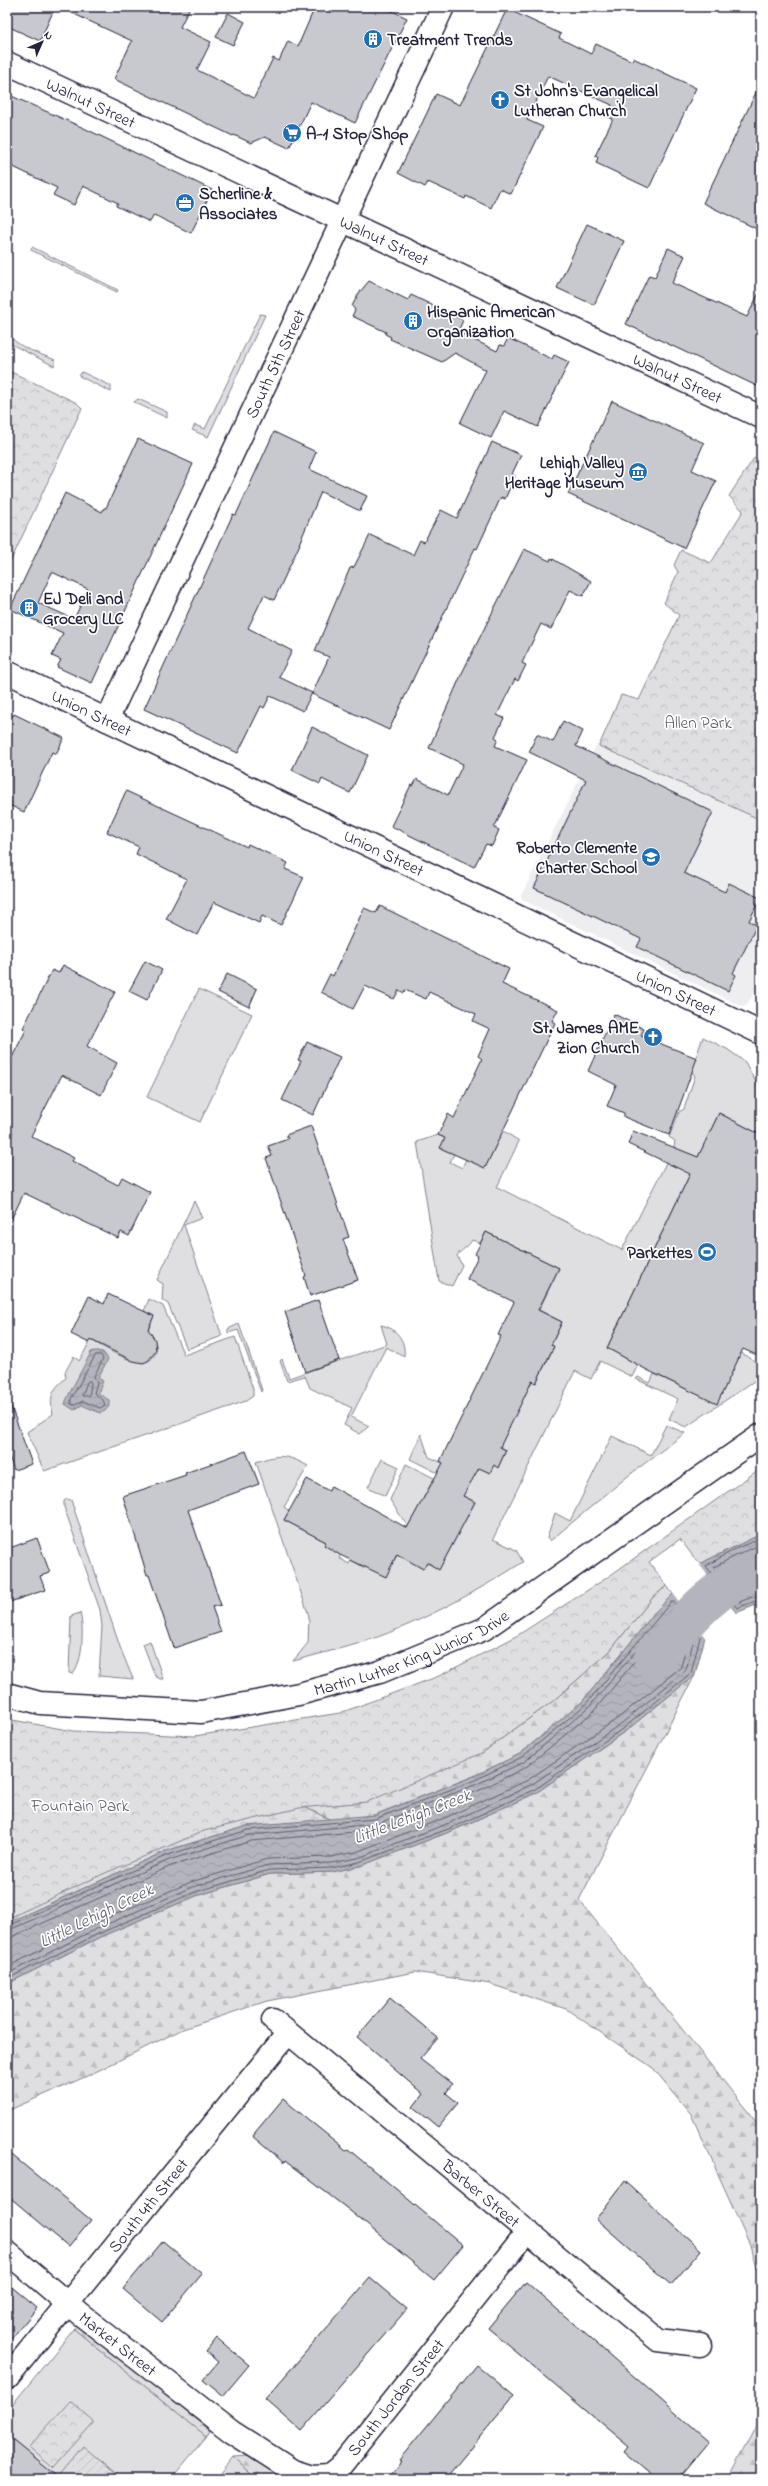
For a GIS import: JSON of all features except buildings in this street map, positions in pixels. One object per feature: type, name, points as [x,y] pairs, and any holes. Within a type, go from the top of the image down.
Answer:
[{"type":"street","name":"South 5th Street","points":[[107,720],[443,7]]},
{"type":"street","name":"Walnut Street","points":[[7,63],[761,417]]},
{"type":"street","name":"Union Street","points":[[7,672],[761,1033]]},
{"type":"street","points":[[710,1470],[761,1427]]},
{"type":"street","name":"Martin Luther King Junior Drive","points":[[7,1694],[40,1703],[201,1712],[299,1694],[380,1672],[484,1629],[761,1435]]},
{"type":"street","name":"Barber Street","points":[[281,2026],[658,2340],[700,2345]]},
{"type":"street","name":"South 4th Street","points":[[7,2378],[68,2304],[281,2026]]},
{"type":"street","name":"South Jordan Street","points":[[232,2432],[293,2471],[312,2477],[329,2476],[340,2468],[528,2231]]},
{"type":"street","name":"Market Street","points":[[7,2252],[68,2304],[232,2432]]},
{"type":"shaded area","name":"Roberto Clemente Charter School","points":[[597,744],[761,819],[761,981],[747,1005],[741,1006],[523,900],[521,896]]},
{"type":"green space","points":[[32,247],[118,290],[117,292],[31,250]]},
{"type":"green space","points":[[260,314],[265,315],[208,437],[192,430],[195,425],[205,429]]},
{"type":"green space","points":[[7,330],[15,341],[27,349],[55,360],[54,366],[9,343]]},
{"type":"green space","points":[[7,370],[77,403],[82,408],[7,569]]},
{"type":"green space","points":[[82,372],[111,386],[111,392],[79,376]]},
{"type":"green space","points":[[138,399],[167,412],[167,418],[134,402]]},
{"type":"green space","name":"Allen Park","points":[[754,458],[761,461],[761,820],[599,746],[621,695],[639,700],[679,615],[664,603],[678,572],[674,565],[681,550],[711,563],[743,511],[729,496]]},
{"type":"green space","points":[[199,989],[252,1014],[200,1122],[147,1097]]},
{"type":"green space","points":[[703,1037],[727,1049],[745,1062],[761,1092],[761,1135],[719,1113],[607,1348],[638,1365],[632,1377],[600,1361],[591,1379],[575,1371],[493,1539],[516,1550],[523,1562],[484,1586],[422,1619],[379,1637],[293,1661],[308,1643],[309,1616],[256,1462],[282,1456],[294,1459],[308,1466],[284,1507],[289,1511],[284,1520],[326,1542],[341,1554],[339,1558],[349,1564],[351,1560],[365,1568],[369,1563],[385,1576],[400,1550],[439,1569],[475,1502],[463,1496],[460,1484],[410,1459],[421,1434],[429,1457],[458,1470],[494,1465],[498,1467],[506,1450],[477,1436],[532,1381],[536,1383],[554,1347],[551,1345],[562,1322],[539,1310],[559,1268],[486,1232],[480,1243],[472,1240],[469,1245],[457,1256],[462,1265],[452,1286],[439,1281],[417,1142],[438,1135],[445,1138],[441,1148],[454,1154],[450,1162],[462,1168],[466,1159],[485,1168],[499,1138],[497,1127],[519,1141],[497,1187],[622,1250],[674,1147],[675,1141],[669,1137],[679,1112],[684,1109],[695,1076],[691,1071]]},
{"type":"green space","points":[[194,1201],[202,1218],[184,1225],[222,1336],[187,1349],[168,1304],[162,1300],[163,1284],[157,1280]]},
{"type":"green space","points":[[149,1299],[163,1306],[184,1355],[235,1337],[253,1389],[253,1396],[246,1401],[44,1471],[27,1432],[53,1414],[51,1403],[55,1390],[66,1378],[65,1372],[74,1356],[79,1361],[91,1340],[126,1358],[145,1362],[152,1359],[156,1351],[156,1346],[154,1341],[147,1333],[154,1316],[144,1311]]},
{"type":"green space","points":[[239,1324],[262,1390],[261,1392],[238,1330],[228,1333],[228,1329]]},
{"type":"green space","points":[[381,1325],[391,1329],[402,1340],[404,1356],[386,1347],[351,1417],[369,1426],[360,1434],[344,1425],[352,1408],[310,1388],[305,1376],[287,1381],[280,1361],[282,1359],[289,1378],[387,1344]]},
{"type":"green space","points":[[741,1353],[749,1357],[758,1365],[760,1377],[686,1427],[669,1419],[678,1399],[636,1379],[638,1377],[650,1383],[654,1374],[717,1403]]},
{"type":"green space","points":[[666,1425],[685,1433],[628,1476],[550,1541],[547,1537],[555,1513],[570,1521],[612,1436],[651,1455]]},
{"type":"green space","points":[[382,1459],[399,1467],[385,1496],[368,1487]]},
{"type":"green space","points":[[406,1464],[456,1489],[455,1492],[433,1480],[408,1527],[390,1500]]},
{"type":"green space","name":"Fountain Park","points":[[761,1468],[761,1534],[699,1564],[680,1539],[649,1562],[667,1586],[654,1596],[609,1652],[553,1701],[482,1753],[367,1802],[299,1808],[204,1831],[103,1874],[7,1919],[7,1719],[73,1731],[195,1736],[340,1713],[439,1676],[515,1637],[605,1579]]},
{"type":"green space","points":[[67,1499],[71,1500],[120,1647],[133,1679],[99,1676],[102,1626],[100,1610],[64,1507],[64,1501]]},
{"type":"green space","points":[[667,1586],[673,1594],[656,1611],[582,1702],[520,1754],[474,1776],[374,1815],[331,1820],[298,1804],[482,1753],[553,1701],[609,1652],[654,1596]]},
{"type":"green space","points":[[80,1613],[82,1626],[81,1653],[79,1662],[73,1674],[69,1673],[71,1616]]},
{"type":"green space","points":[[150,1641],[163,1679],[155,1676],[143,1644]]},
{"type":"green space","points":[[695,1675],[579,1900],[761,2128],[761,2288],[750,2245],[691,2114],[653,2068],[566,2009],[490,1984],[415,1972],[267,2001],[183,2029],[85,2077],[7,2111],[7,1984],[100,1937],[196,1896],[270,1874],[332,1872],[360,1866],[452,1831],[536,1793],[627,1730]]},
{"type":"green space","points":[[298,1804],[331,1820],[247,1826],[166,1851],[7,1923],[7,1891],[42,1875]]},
{"type":"green space","points":[[78,2324],[210,2431],[206,2437],[74,2329]]},
{"type":"green space","points":[[74,2329],[206,2437],[171,2479],[59,2479],[7,2436],[7,2411]]},
{"type":"green space","points":[[761,2382],[761,2479],[728,2479],[755,2428]]},
{"type":"green space","points":[[70,2401],[94,2422],[53,2468],[29,2447]]},
{"type":"green space","points":[[83,2446],[122,2479],[59,2479],[57,2477]]},
{"type":"green space","points":[[249,2456],[285,2479],[256,2479],[233,2457]]},
{"type":"green space","points":[[233,2457],[256,2479],[215,2479]]},
{"type":"water","points":[[91,1352],[103,1352],[108,1359],[98,1378],[103,1381],[98,1393],[109,1400],[109,1406],[105,1411],[100,1413],[82,1405],[74,1410],[65,1404]]},
{"type":"water","points":[[761,1534],[761,1603],[736,1613],[699,1564]]},
{"type":"water","points":[[673,1594],[705,1637],[695,1675],[627,1730],[536,1793],[452,1831],[360,1866],[332,1872],[270,1874],[196,1896],[100,1937],[7,1984],[7,1923],[166,1851],[247,1826],[375,1815],[474,1776],[520,1754],[582,1702],[656,1611]]},
{"type":"pier","points":[[698,1562],[737,1615],[735,1615]]},
{"type":"pier","points":[[672,1592],[706,1635],[706,1639],[673,1594]]},
{"type":"waterway","name":"Little Lehigh Creek","points":[[654,1658],[702,1605],[729,1584],[761,1567]]},
{"type":"place","name":"Treatment Trends","points":[[373,39]]},
{"type":"place","name":"St John's Evangelical Lutheran Church","points":[[500,100]]},
{"type":"place","name":"A-1 Stop Shop","points":[[292,133]]},
{"type":"place","name":"Scherline & Associates","points":[[185,203]]},
{"type":"place","name":"Hispanic American Organization","points":[[413,321]]},
{"type":"place","name":"Lehigh Valley Heritage Museum","points":[[638,472]]},
{"type":"place","name":"EJ Deli and Grocery LLC","points":[[29,608]]},
{"type":"place","name":"Roberto Clemente Charter School","points":[[651,857]]},
{"type":"place","name":"St. James AME Zion Church","points":[[653,1037]]},
{"type":"place","name":"Parkettes","points":[[707,1252]]}]
